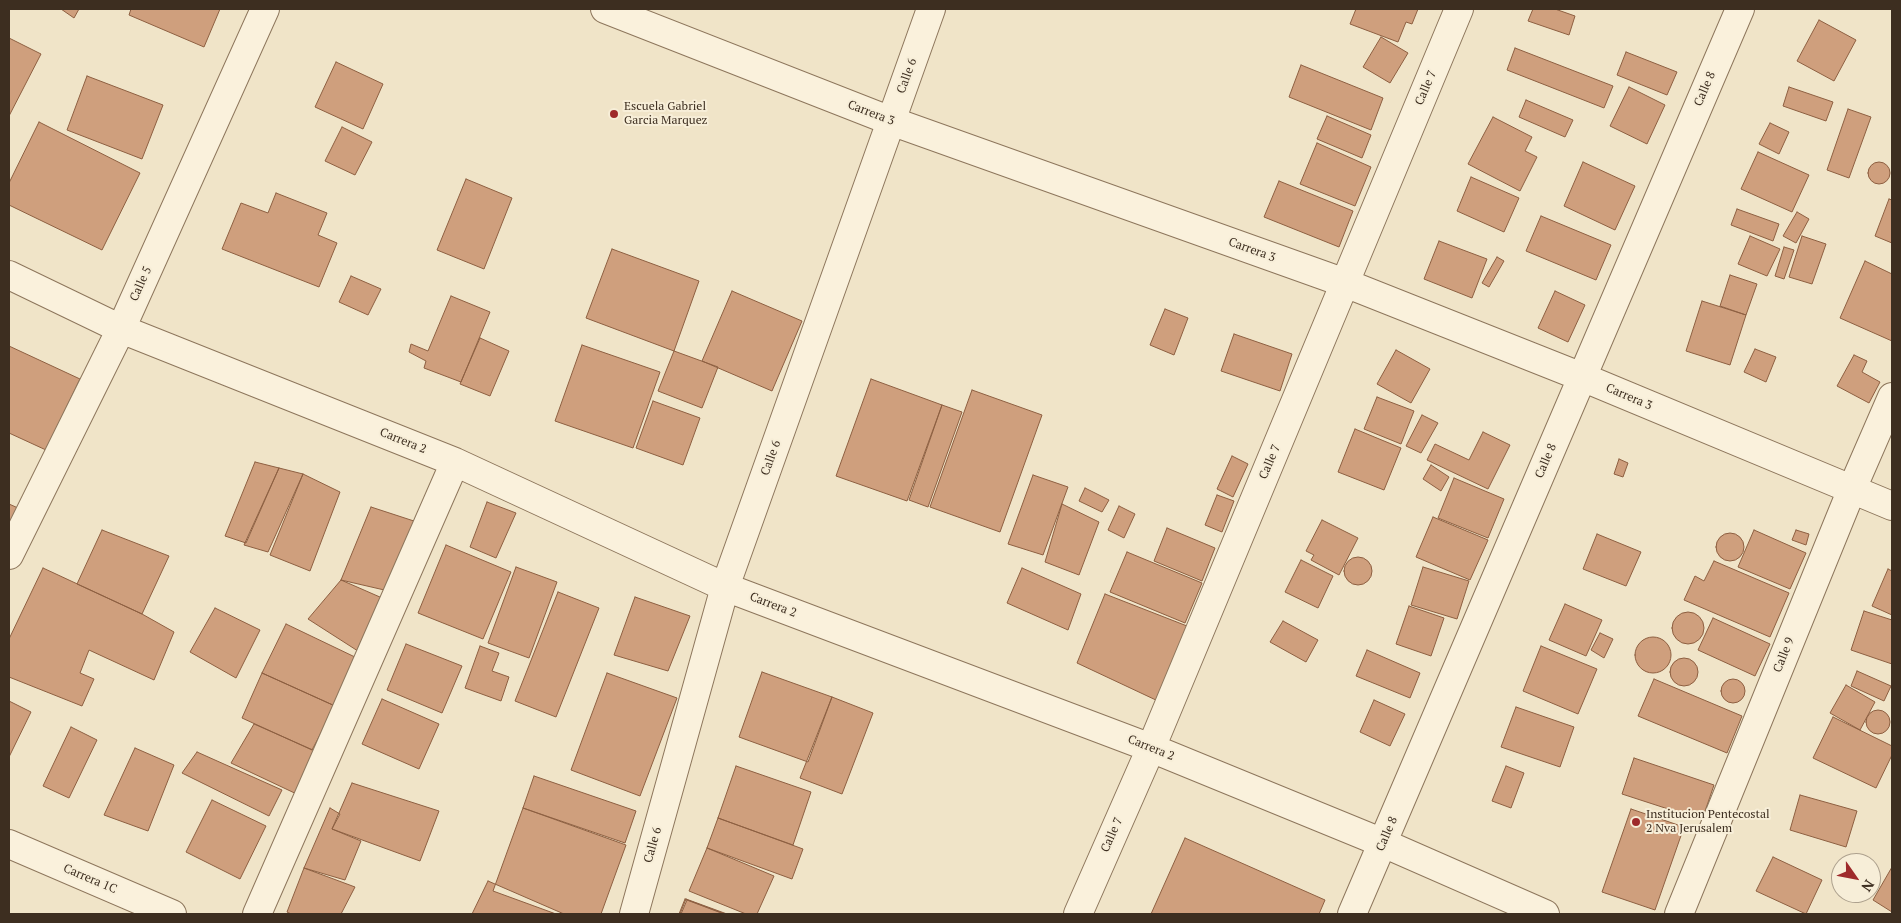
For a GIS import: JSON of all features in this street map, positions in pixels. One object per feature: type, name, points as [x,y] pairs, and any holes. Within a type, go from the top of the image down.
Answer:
[{"type":"street","name":"Calle 5","points":[[9,555],[121,329],[265,9]]},
{"type":"street","name":"Carrera 3","points":[[605,9],[891,121],[1345,283],[1582,377],[1892,506]]},
{"type":"street","name":"Calle 6","points":[[634,914],[725,587],[932,9]]},
{"type":"street","name":"Calle 7","points":[[1078,914],[1151,748],[1459,9]]},
{"type":"street","name":"Calle 8","points":[[1352,914],[1740,9]]},
{"type":"street","name":"Carrera 2","points":[[9,275],[121,329],[455,462],[725,587],[1151,748],[1383,843],[1545,914]]},
{"type":"street","name":"Calle 9","points":[[1679,914],[1852,489],[1892,397]]},
{"type":"street","points":[[257,914],[455,462]]},
{"type":"street","name":"Carrera 1C","points":[[9,844],[172,914]]},
{"type":"building","points":[[61,9],[79,9],[74,18]]},
{"type":"building","points":[[131,9],[220,9],[204,47],[129,15]]},
{"type":"building","points":[[1356,9],[1418,9],[1412,24],[1406,22],[1398,42],[1350,24]]},
{"type":"building","points":[[1533,9],[1555,9],[1575,16],[1569,35],[1528,21]]},
{"type":"building","points":[[1819,20],[1856,40],[1834,81],[1797,61]]},
{"type":"building","points":[[1381,37],[1408,53],[1390,83],[1363,67]]},
{"type":"building","points":[[9,38],[41,54],[9,116]]},
{"type":"building","points":[[1515,48],[1613,86],[1604,108],[1507,70]]},
{"type":"building","points":[[1626,52],[1677,72],[1667,95],[1617,75]]},
{"type":"building","points":[[336,62],[383,84],[363,129],[315,107]]},
{"type":"building","points":[[1301,65],[1383,98],[1371,130],[1289,97]]},
{"type":"building","points":[[87,76],[163,105],[142,159],[67,130]]},
{"type":"building","points":[[1629,87],[1665,105],[1647,144],[1610,126]]},
{"type":"building","points":[[1789,87],[1833,102],[1826,121],[1783,106]]},
{"type":"building","points":[[1526,100],[1573,120],[1565,137],[1519,117]]},
{"type":"building","points":[[1848,109],[1871,117],[1849,178],[1827,170]]},
{"type":"building","points":[[1327,116],[1371,135],[1362,158],[1317,139]]},
{"type":"building","points":[[1493,117],[1532,137],[1525,151],[1537,157],[1520,191],[1468,164]]},
{"type":"building","points":[[39,122],[140,173],[102,250],[9,205],[9,183]]},
{"type":"building","points":[[1770,123],[1789,132],[1779,154],[1759,144]]},
{"type":"building","points":[[342,127],[372,142],[355,175],[325,161]]},
{"type":"building","points":[[1317,143],[1371,167],[1355,206],[1300,184]]},
{"type":"building","points":[[1758,152],[1809,175],[1792,212],[1741,189]]},
{"type":"building","points":[[1583,162],[1635,186],[1615,230],[1564,206]]},
{"type":"building","points":[[1879,162],[1887,165],[1890,173],[1887,181],[1879,184],[1871,181],[1868,173],[1871,165]]},
{"type":"building","points":[[1471,177],[1519,198],[1504,232],[1457,211]]},
{"type":"building","points":[[466,179],[512,198],[484,269],[437,250]]},
{"type":"building","points":[[1279,181],[1353,211],[1339,247],[1264,217]]},
{"type":"building","points":[[276,193],[327,213],[318,235],[337,243],[319,287],[222,249],[241,203],[268,213]]},
{"type":"building","points":[[1889,199],[1892,200],[1892,243],[1875,236]]},
{"type":"building","points":[[1737,209],[1779,224],[1773,241],[1731,225]]},
{"type":"building","points":[[1797,212],[1809,219],[1796,243],[1783,236]]},
{"type":"building","points":[[1541,216],[1611,245],[1596,280],[1526,251]]},
{"type":"building","points":[[1750,236],[1780,249],[1767,276],[1738,264]]},
{"type":"building","points":[[1802,236],[1826,244],[1812,284],[1789,277]]},
{"type":"building","points":[[1439,241],[1487,259],[1472,298],[1424,279]]},
{"type":"building","points":[[1784,247],[1794,250],[1784,279],[1775,276]]},
{"type":"building","points":[[612,249],[699,281],[674,351],[586,318]]},
{"type":"building","points":[[1497,257],[1504,261],[1489,287],[1482,283]]},
{"type":"building","points":[[1865,261],[1892,274],[1892,341],[1840,318]]},
{"type":"building","points":[[1730,275],[1757,284],[1746,315],[1720,306]]},
{"type":"building","points":[[351,276],[381,289],[368,315],[339,302]]},
{"type":"building","points":[[732,291],[802,321],[772,391],[702,361]]},
{"type":"building","points":[[1555,291],[1585,305],[1568,342],[1538,328]]},
{"type":"building","points":[[451,296],[490,312],[461,382],[424,368],[426,361],[409,352],[411,344],[428,351]]},
{"type":"building","points":[[1702,301],[1746,315],[1730,365],[1686,351]]},
{"type":"building","points":[[1165,309],[1188,318],[1174,355],[1150,345]]},
{"type":"building","points":[[1234,334],[1292,354],[1280,391],[1221,371]]},
{"type":"building","points":[[480,338],[509,351],[490,396],[460,384]]},
{"type":"building","points":[[582,345],[660,372],[633,448],[555,421]]},
{"type":"building","points":[[9,346],[80,379],[46,450],[9,433]]},
{"type":"building","points":[[1755,349],[1776,357],[1766,382],[1744,372]]},
{"type":"building","points":[[1396,350],[1430,369],[1411,403],[1377,384]]},
{"type":"building","points":[[674,351],[718,367],[702,408],[658,391]]},
{"type":"building","points":[[1854,355],[1867,361],[1862,372],[1880,382],[1869,403],[1837,386]]},
{"type":"building","points":[[871,379],[942,405],[907,501],[836,476]]},
{"type":"building","points":[[972,390],[1042,415],[1000,532],[930,507]]},
{"type":"building","points":[[1377,397],[1414,411],[1401,444],[1364,429]]},
{"type":"building","points":[[653,401],[700,418],[683,465],[636,448]]},
{"type":"building","points":[[942,405],[962,412],[928,507],[909,500]]},
{"type":"building","points":[[1422,415],[1438,423],[1421,453],[1406,446]]},
{"type":"building","points":[[1355,429],[1401,448],[1384,490],[1338,472]]},
{"type":"building","points":[[1483,432],[1510,445],[1488,489],[1427,460],[1435,444],[1469,460]]},
{"type":"building","points":[[1232,456],[1248,464],[1233,497],[1217,489]]},
{"type":"building","points":[[1619,459],[1628,463],[1623,477],[1614,474]]},
{"type":"building","points":[[255,462],[279,468],[246,543],[225,536]]},
{"type":"building","points":[[1431,465],[1449,477],[1441,491],[1423,479]]},
{"type":"building","points":[[279,468],[303,474],[268,552],[244,545]]},
{"type":"building","points":[[303,474],[340,492],[310,571],[270,555]]},
{"type":"building","points":[[1033,475],[1068,487],[1043,555],[1008,544]]},
{"type":"building","points":[[1454,478],[1504,499],[1488,538],[1438,518]]},
{"type":"building","points":[[1085,488],[1109,500],[1102,512],[1079,501]]},
{"type":"building","points":[[1217,495],[1234,501],[1222,532],[1205,525]]},
{"type":"building","points":[[487,502],[516,513],[496,558],[470,547]]},
{"type":"building","points":[[9,504],[18,508],[9,526]]},
{"type":"building","points":[[1062,504],[1099,522],[1079,575],[1045,562]]},
{"type":"building","points":[[1119,506],[1135,514],[1124,538],[1108,530]]},
{"type":"building","points":[[371,507],[420,523],[393,592],[341,580]]},
{"type":"building","points":[[1433,517],[1488,540],[1470,580],[1416,557]]},
{"type":"building","points":[[1322,520],[1358,538],[1339,575],[1311,560],[1314,555],[1306,551]]},
{"type":"building","points":[[1167,528],[1215,548],[1202,581],[1154,561]]},
{"type":"building","points":[[102,530],[169,556],[142,614],[77,584]]},
{"type":"building","points":[[1754,530],[1806,553],[1790,589],[1738,567]]},
{"type":"building","points":[[1796,530],[1809,534],[1806,545],[1792,540]]},
{"type":"building","points":[[1730,533],[1740,537],[1744,547],[1740,557],[1730,561],[1720,557],[1716,547],[1720,537]]},
{"type":"building","points":[[1597,534],[1641,552],[1626,586],[1583,569]]},
{"type":"building","points":[[446,545],[511,572],[483,639],[418,613]]},
{"type":"building","points":[[1127,552],[1202,583],[1185,623],[1110,592]]},
{"type":"building","points":[[1358,557],[1368,561],[1372,571],[1368,581],[1358,585],[1348,581],[1344,571],[1348,561]]},
{"type":"building","points":[[1301,560],[1333,576],[1318,608],[1285,592]]},
{"type":"building","points":[[1714,561],[1789,593],[1770,637],[1684,600],[1695,576],[1704,581]]},
{"type":"building","points":[[516,567],[557,582],[529,658],[488,643]]},
{"type":"building","points":[[1423,567],[1469,581],[1457,619],[1411,605]]},
{"type":"building","points":[[43,568],[142,614],[174,632],[154,680],[89,650],[80,673],[94,679],[82,706],[9,677],[9,639]]},
{"type":"building","points":[[1022,568],[1081,594],[1068,630],[1007,603]]},
{"type":"building","points":[[1888,569],[1892,571],[1892,615],[1872,606]]},
{"type":"building","points":[[341,580],[389,601],[361,653],[308,619]]},
{"type":"building","points":[[558,592],[599,608],[556,717],[515,701]]},
{"type":"building","points":[[1105,594],[1187,626],[1158,701],[1077,663]]},
{"type":"building","points":[[635,597],[690,616],[668,671],[614,655]]},
{"type":"building","points":[[1565,604],[1602,620],[1586,656],[1549,640]]},
{"type":"building","points":[[1409,606],[1444,618],[1431,656],[1396,644]]},
{"type":"building","points":[[215,608],[260,630],[236,678],[190,652]]},
{"type":"building","points":[[1864,611],[1892,620],[1892,664],[1851,650]]},
{"type":"building","points":[[1688,612],[1699,617],[1704,628],[1699,639],[1688,644],[1677,639],[1672,628],[1677,617]]},
{"type":"building","points":[[1713,618],[1770,644],[1755,676],[1698,650]]},
{"type":"building","points":[[1283,621],[1318,640],[1306,662],[1270,642]]},
{"type":"building","points":[[286,624],[357,658],[335,706],[262,673]]},
{"type":"building","points":[[1600,633],[1613,639],[1604,658],[1591,650]]},
{"type":"building","points":[[1653,637],[1660,638],[1666,642],[1670,648],[1670,662],[1666,668],[1660,672],[1653,673],[1646,672],[1640,668],[1636,662],[1635,655],[1636,648],[1640,642],[1646,638]]},
{"type":"building","points":[[406,644],[462,666],[442,713],[387,690]]},
{"type":"building","points":[[480,646],[499,653],[492,671],[509,677],[501,701],[465,688]]},
{"type":"building","points":[[1541,646],[1597,669],[1578,714],[1523,691]]},
{"type":"building","points":[[1367,650],[1420,673],[1410,698],[1356,676]]},
{"type":"building","points":[[1684,658],[1694,662],[1698,672],[1694,682],[1684,686],[1674,682],[1670,672],[1674,662]]},
{"type":"building","points":[[1857,671],[1891,686],[1884,701],[1851,686]]},
{"type":"building","points":[[762,672],[832,697],[808,762],[739,737]]},
{"type":"building","points":[[262,673],[335,706],[312,750],[242,718]]},
{"type":"building","points":[[607,673],[677,698],[640,796],[571,770]]},
{"type":"building","points":[[1654,679],[1742,716],[1727,753],[1638,716]]},
{"type":"building","points":[[1733,679],[1742,682],[1745,691],[1742,700],[1733,703],[1724,700],[1721,691],[1724,682]]},
{"type":"building","points":[[1846,685],[1875,702],[1860,730],[1830,713]]},
{"type":"building","points":[[832,697],[873,713],[842,794],[800,778]]},
{"type":"building","points":[[382,699],[439,724],[419,769],[362,744]]},
{"type":"building","points":[[1374,700],[1405,714],[1390,746],[1360,732]]},
{"type":"building","points":[[9,701],[31,712],[9,757]]},
{"type":"building","points":[[1516,707],[1574,727],[1560,767],[1501,747]]},
{"type":"building","points":[[1878,710],[1887,713],[1890,722],[1887,731],[1878,734],[1869,731],[1866,722],[1869,713]]},
{"type":"building","points":[[1833,717],[1892,746],[1892,755],[1876,788],[1813,758]]},
{"type":"building","points":[[254,724],[322,754],[303,797],[231,763]]},
{"type":"building","points":[[71,727],[97,740],[69,798],[43,786]]},
{"type":"building","points":[[135,748],[174,765],[148,831],[104,815]]},
{"type":"building","points":[[197,752],[282,790],[269,816],[182,773]]},
{"type":"building","points":[[1634,758],[1714,785],[1702,820],[1622,794]]},
{"type":"building","points":[[736,766],[811,792],[793,845],[718,818]]},
{"type":"building","points":[[1506,766],[1524,773],[1511,808],[1492,801]]},
{"type":"building","points":[[534,776],[636,811],[625,843],[523,808]]},
{"type":"building","points":[[352,783],[439,811],[420,861],[332,829]]},
{"type":"building","points":[[1800,795],[1857,811],[1846,847],[1790,830]]},
{"type":"building","points":[[212,800],[266,826],[240,879],[186,852]]},
{"type":"building","points":[[330,808],[340,814],[332,829],[361,841],[345,880],[304,868]]},
{"type":"building","points":[[523,808],[626,845],[601,914],[556,914],[493,891]]},
{"type":"building","points":[[1631,809],[1684,827],[1655,910],[1602,892]]},
{"type":"building","points":[[718,818],[803,849],[792,879],[707,848]]},
{"type":"building","points":[[1185,838],[1325,900],[1319,914],[1151,914]]},
{"type":"building","points":[[707,848],[774,876],[757,914],[746,914],[689,891]]},
{"type":"building","points":[[1773,857],[1822,880],[1806,914],[1756,891]]},
{"type":"building","points":[[1892,867],[1892,912],[1878,903],[1881,903],[1881,886]]},
{"type":"building","points":[[304,868],[355,887],[341,914],[291,914],[287,912]]},
{"type":"building","points":[[488,881],[564,914],[472,914]]},
{"type":"building","points":[[685,899],[725,914],[679,914]]},
{"type":"building","points":[[686,899],[727,914],[680,914]]},
{"type":"building","points":[[687,900],[724,914],[681,914]]},
{"type":"place","name":"Escuela Gabriel Garcia Marquez","points":[[614,114]]},
{"type":"place","name":"Institucion Pentecostal 2 Nva Jerusalem","points":[[1636,822]]}]
